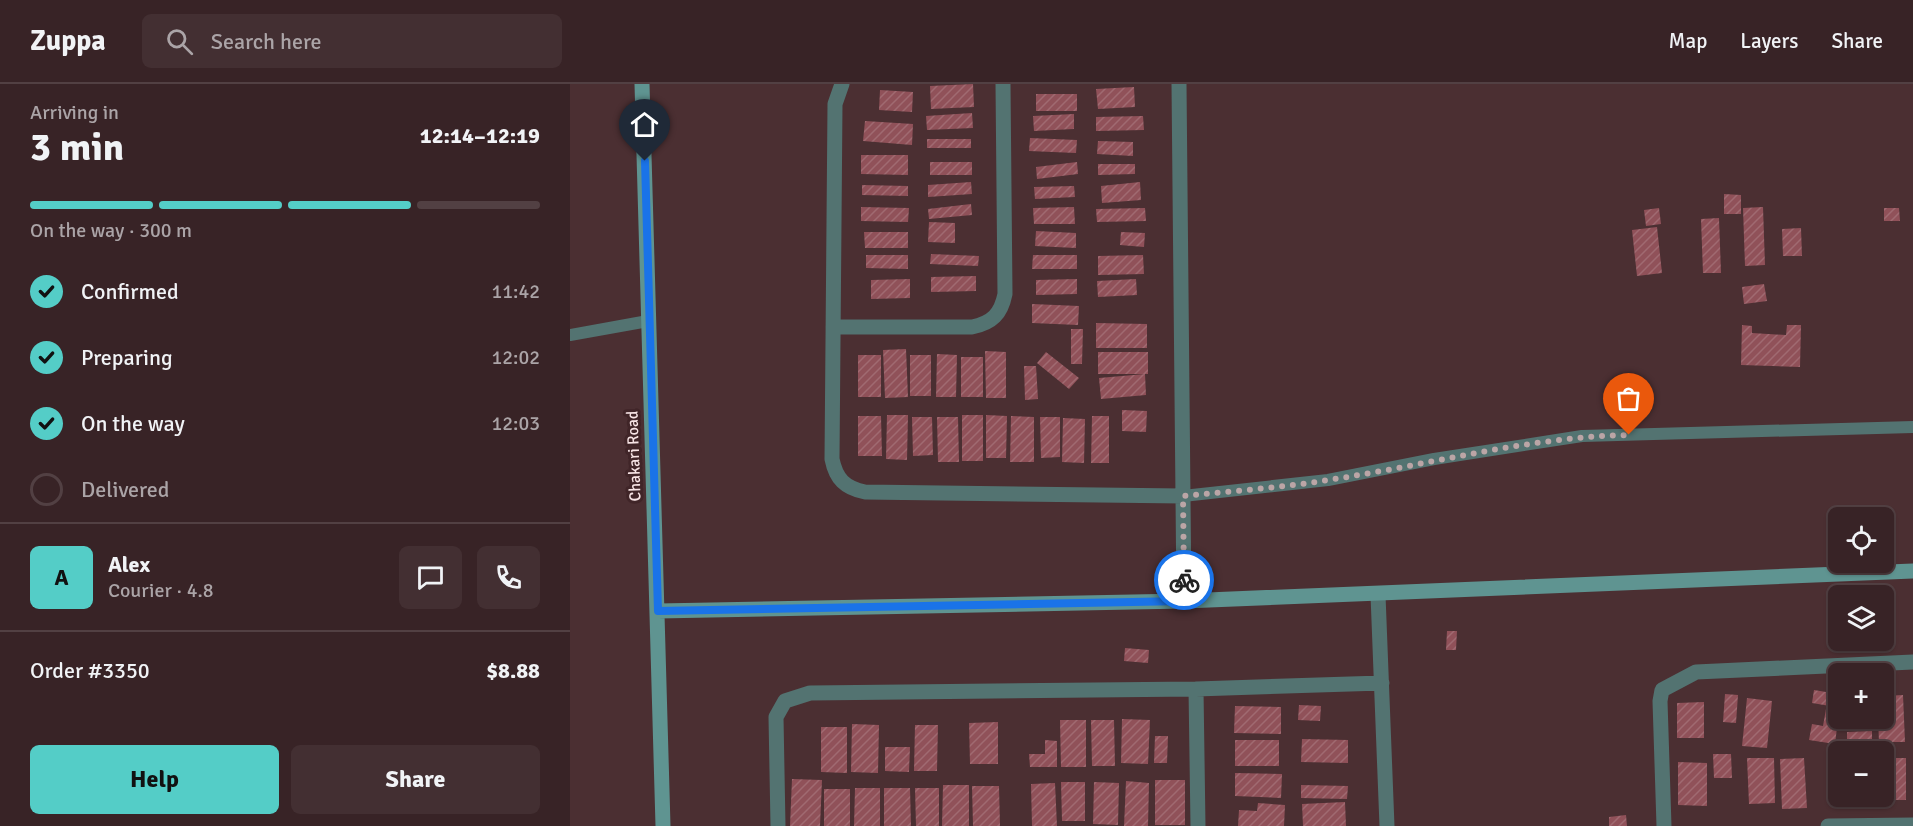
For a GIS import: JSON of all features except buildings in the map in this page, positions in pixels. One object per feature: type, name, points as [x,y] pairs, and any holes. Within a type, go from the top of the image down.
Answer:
[{"type":"street","name":"Chakari Road","points":[[642,84],[663,826]]},
{"type":"street","points":[[843,84],[837,92],[835,104],[832,459],[838,477],[853,490],[865,492],[1183,496]]},
{"type":"street","points":[[833,327],[972,327],[985,325],[995,318],[1002,306],[1005,294],[1003,84]]},
{"type":"street","points":[[1179,84],[1184,601]]},
{"type":"street","points":[[658,611],[1378,595],[1913,571]]},
{"type":"street","points":[[1378,595],[1388,826]]},
{"type":"street","points":[[1664,826],[1660,701],[1662,690],[1677,680],[1696,672],[1913,662]]},
{"type":"street","points":[[778,826],[776,717],[786,701],[810,693],[1196,689],[1382,683]]},
{"type":"street","points":[[1196,689],[1198,826]]},
{"type":"street","points":[[1828,826],[1913,825]]},
{"type":"lane","points":[[570,335],[648,321]]},
{"type":"lane","points":[[1183,496],[1328,480],[1434,459],[1582,436],[1913,427]]},
{"type":"way so far","points":[[1184,580],[1183,496],[1328,480],[1434,459],[1582,436],[1629,435]]},
{"type":"route","points":[[645,161],[658,611],[1184,601],[1184,580]]}]
